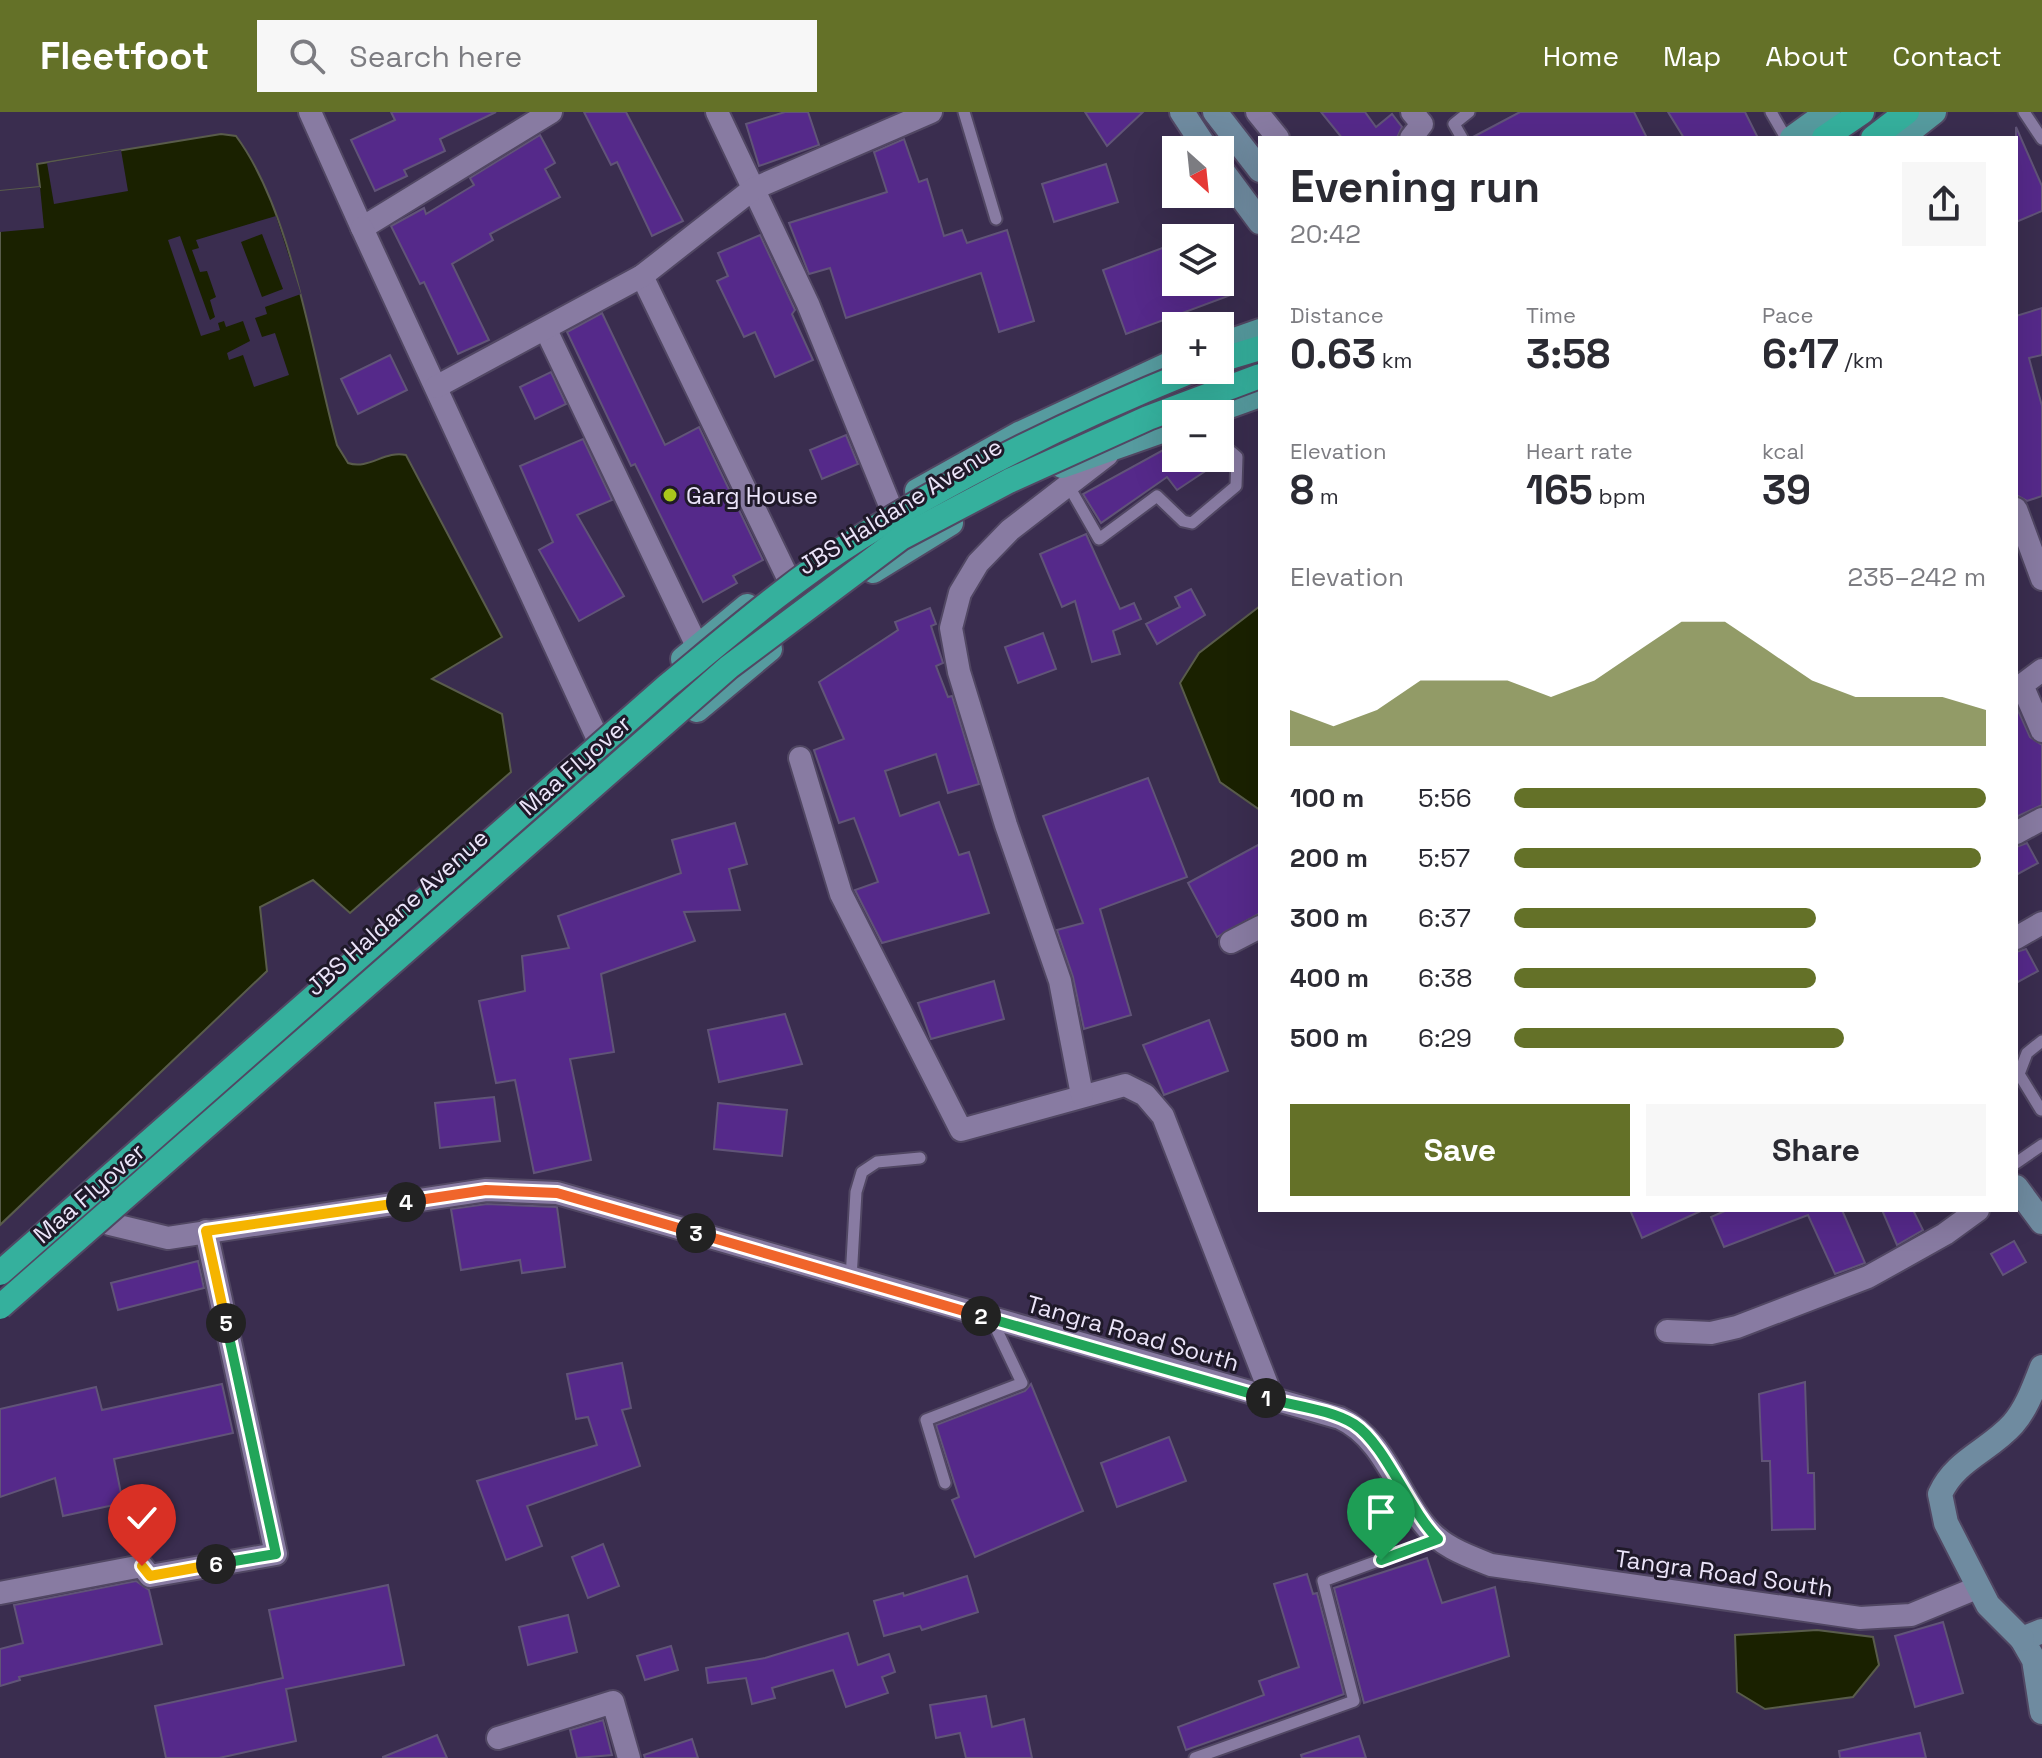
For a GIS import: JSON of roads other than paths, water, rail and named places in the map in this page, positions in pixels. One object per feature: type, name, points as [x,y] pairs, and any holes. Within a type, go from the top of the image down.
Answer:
[{"type":"highway","points":[[1827,136],[1862,112]]},
{"type":"highway","points":[[1882,136],[1908,130]]},
{"type":"highway","points":[[1234,356],[1258,349]]},
{"type":"highway","name":"Maa Flyover","points":[[0,1307],[718,678],[803,610],[901,538],[1009,481],[1148,418],[1258,377]]},
{"type":"highway","name":"Maa Flyover","points":[[0,1273],[667,686],[765,607],[856,540],[989,464],[1162,382]]},
{"type":"main road","points":[[1792,136],[1828,112]]},
{"type":"main road","points":[[1908,130],[1934,112]]},
{"type":"main road","points":[[1234,340],[1258,332]]},
{"type":"main road","name":"JBS Haldane Avenue","points":[[0,1260],[697,646],[787,576],[952,469],[1162,368]]},
{"type":"main road","points":[[1234,404],[1258,396]]},
{"type":"main road","name":"JBS Haldane Avenue","points":[[0,1320],[618,775],[819,609],[876,568],[965,515],[1069,463],[1162,431]]},
{"type":"street","points":[[310,112],[596,735]]},
{"type":"street","points":[[362,228],[551,112]]},
{"type":"street","points":[[717,112],[808,304],[891,508]]},
{"type":"street","points":[[436,387],[642,276],[753,189],[931,112]]},
{"type":"street","points":[[1182,112],[1198,136]]},
{"type":"street","points":[[1215,112],[1258,167]]},
{"type":"street","points":[[1257,112],[1276,136]]},
{"type":"street","points":[[1234,187],[1258,219]]},
{"type":"street","points":[[642,276],[787,576]]},
{"type":"street","points":[[546,330],[697,646]]},
{"type":"street","points":[[1082,1095],[1060,981],[964,689],[951,628],[960,593],[978,563],[1067,483],[1114,450]]},
{"type":"street","points":[[2018,523],[2042,579]]},
{"type":"street","points":[[2042,670],[2022,685],[2042,731]]},
{"type":"street","points":[[800,758],[841,894],[961,1130],[1125,1085],[1145,1095],[1163,1116],[1273,1400]]},
{"type":"street","points":[[2018,832],[2042,819]]},
{"type":"street","points":[[2018,937],[2042,923]]},
{"type":"street","points":[[1231,942],[1258,928]]},
{"type":"street","name":"Tangra Road South","points":[[110,1224],[168,1238],[486,1190],[528,1190],[584,1199],[1355,1425],[1369,1438],[1423,1524],[1457,1552],[1491,1565],[1860,1618],[1911,1615],[1979,1587]]},
{"type":"street","points":[[2018,1190],[2041,1219]]},
{"type":"street","points":[[81,1191],[110,1224]]},
{"type":"street","points":[[1667,1331],[1711,1333],[1737,1327],[1868,1277],[1945,1234],[1975,1212]]},
{"type":"street","points":[[0,1593],[142,1566],[150,1576],[276,1554],[206,1231]]},
{"type":"street","points":[[2042,1367],[2024,1409],[2013,1424],[1959,1465],[1940,1494],[1946,1523],[1988,1605],[2032,1635],[2042,1712]]},
{"type":"street","points":[[498,1738],[613,1702],[629,1758]]},
{"type":"lane","points":[[964,112],[996,219]]},
{"type":"lane","points":[[1461,136],[1454,124],[1469,112]]},
{"type":"lane","points":[[1771,112],[1788,136]]},
{"type":"lane","points":[[2024,112],[2042,139]]},
{"type":"lane","points":[[1067,483],[1099,539],[1157,496],[1183,521],[1192,523],[1236,486],[1237,457],[1234,454]]},
{"type":"lane","points":[[2041,1110],[2019,1074],[2027,1053],[2042,1041]]},
{"type":"lane","points":[[2018,1162],[2042,1145]]},
{"type":"lane","points":[[851,1279],[856,1192],[862,1172],[877,1162],[920,1158]]},
{"type":"lane","points":[[945,1483],[926,1420],[1022,1383],[992,1320]]},
{"type":"lane","points":[[1195,1758],[1354,1701],[1323,1581],[1438,1539]]},
{"type":"place","name":"Garg House","points":[[670,495]]}]
